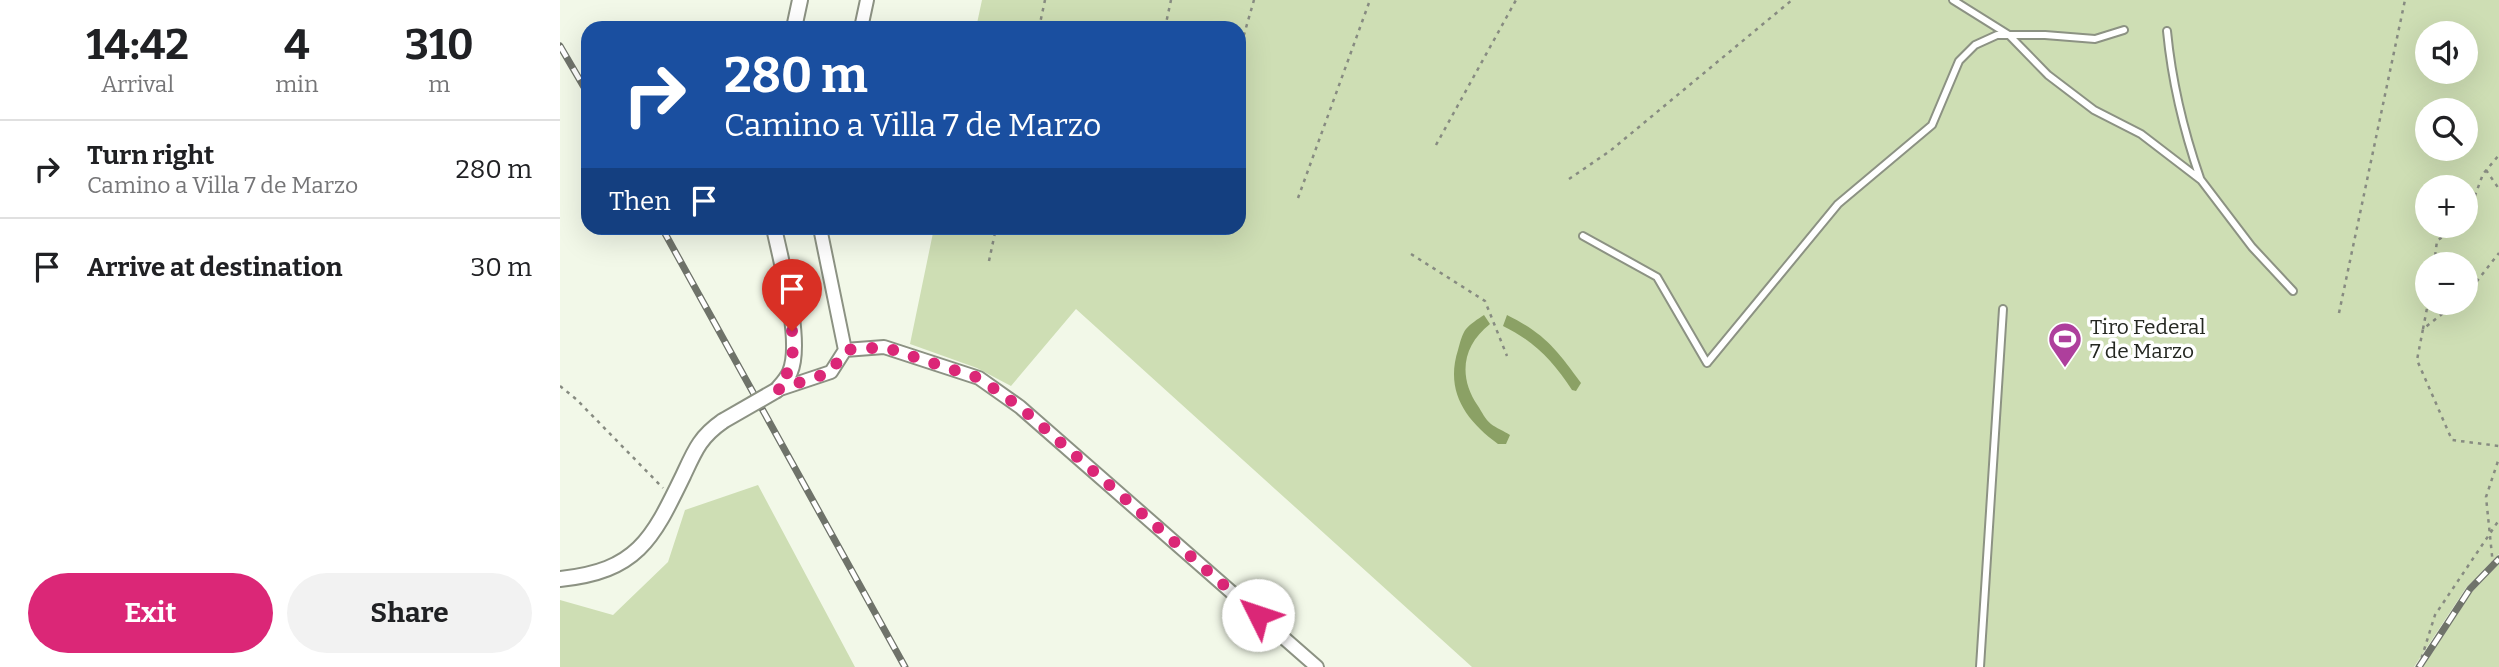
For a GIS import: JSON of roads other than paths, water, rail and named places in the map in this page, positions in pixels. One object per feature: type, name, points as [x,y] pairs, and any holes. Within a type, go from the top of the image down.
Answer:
[{"type":"street","points":[[796,21],[800,0]]},
{"type":"street","points":[[862,21],[867,0]]},
{"type":"street","points":[[775,235],[790,309],[795,353],[790,372],[777,390]]},
{"type":"street","points":[[560,579],[587,576],[612,568],[642,548],[655,531],[706,433],[777,390],[831,372],[845,350],[821,235]]},
{"type":"street","points":[[845,350],[884,347],[979,378],[998,390],[1317,667]]},
{"type":"lane","points":[[1952,0],[2009,35],[2048,75],[2094,110],[2141,134],[2201,180],[2252,247],[2292,292]]},
{"type":"lane","points":[[1583,236],[1657,277],[1707,363],[1838,204],[1932,125],[1959,61],[1975,46],[1997,35],[2045,34],[2095,39],[2124,30]]},
{"type":"lane","points":[[2167,31],[2178,107],[2201,180]]},
{"type":"lane","points":[[1980,667],[2003,309]]},
{"type":"railway","points":[[560,46],[581,82]]},
{"type":"railway","points":[[666,235],[905,667]]},
{"type":"railway","points":[[2419,667],[2470,589],[2499,559]]},
{"type":"place","name":"Tiro Federal 7 de Marzo","points":[[2065,369]]}]
